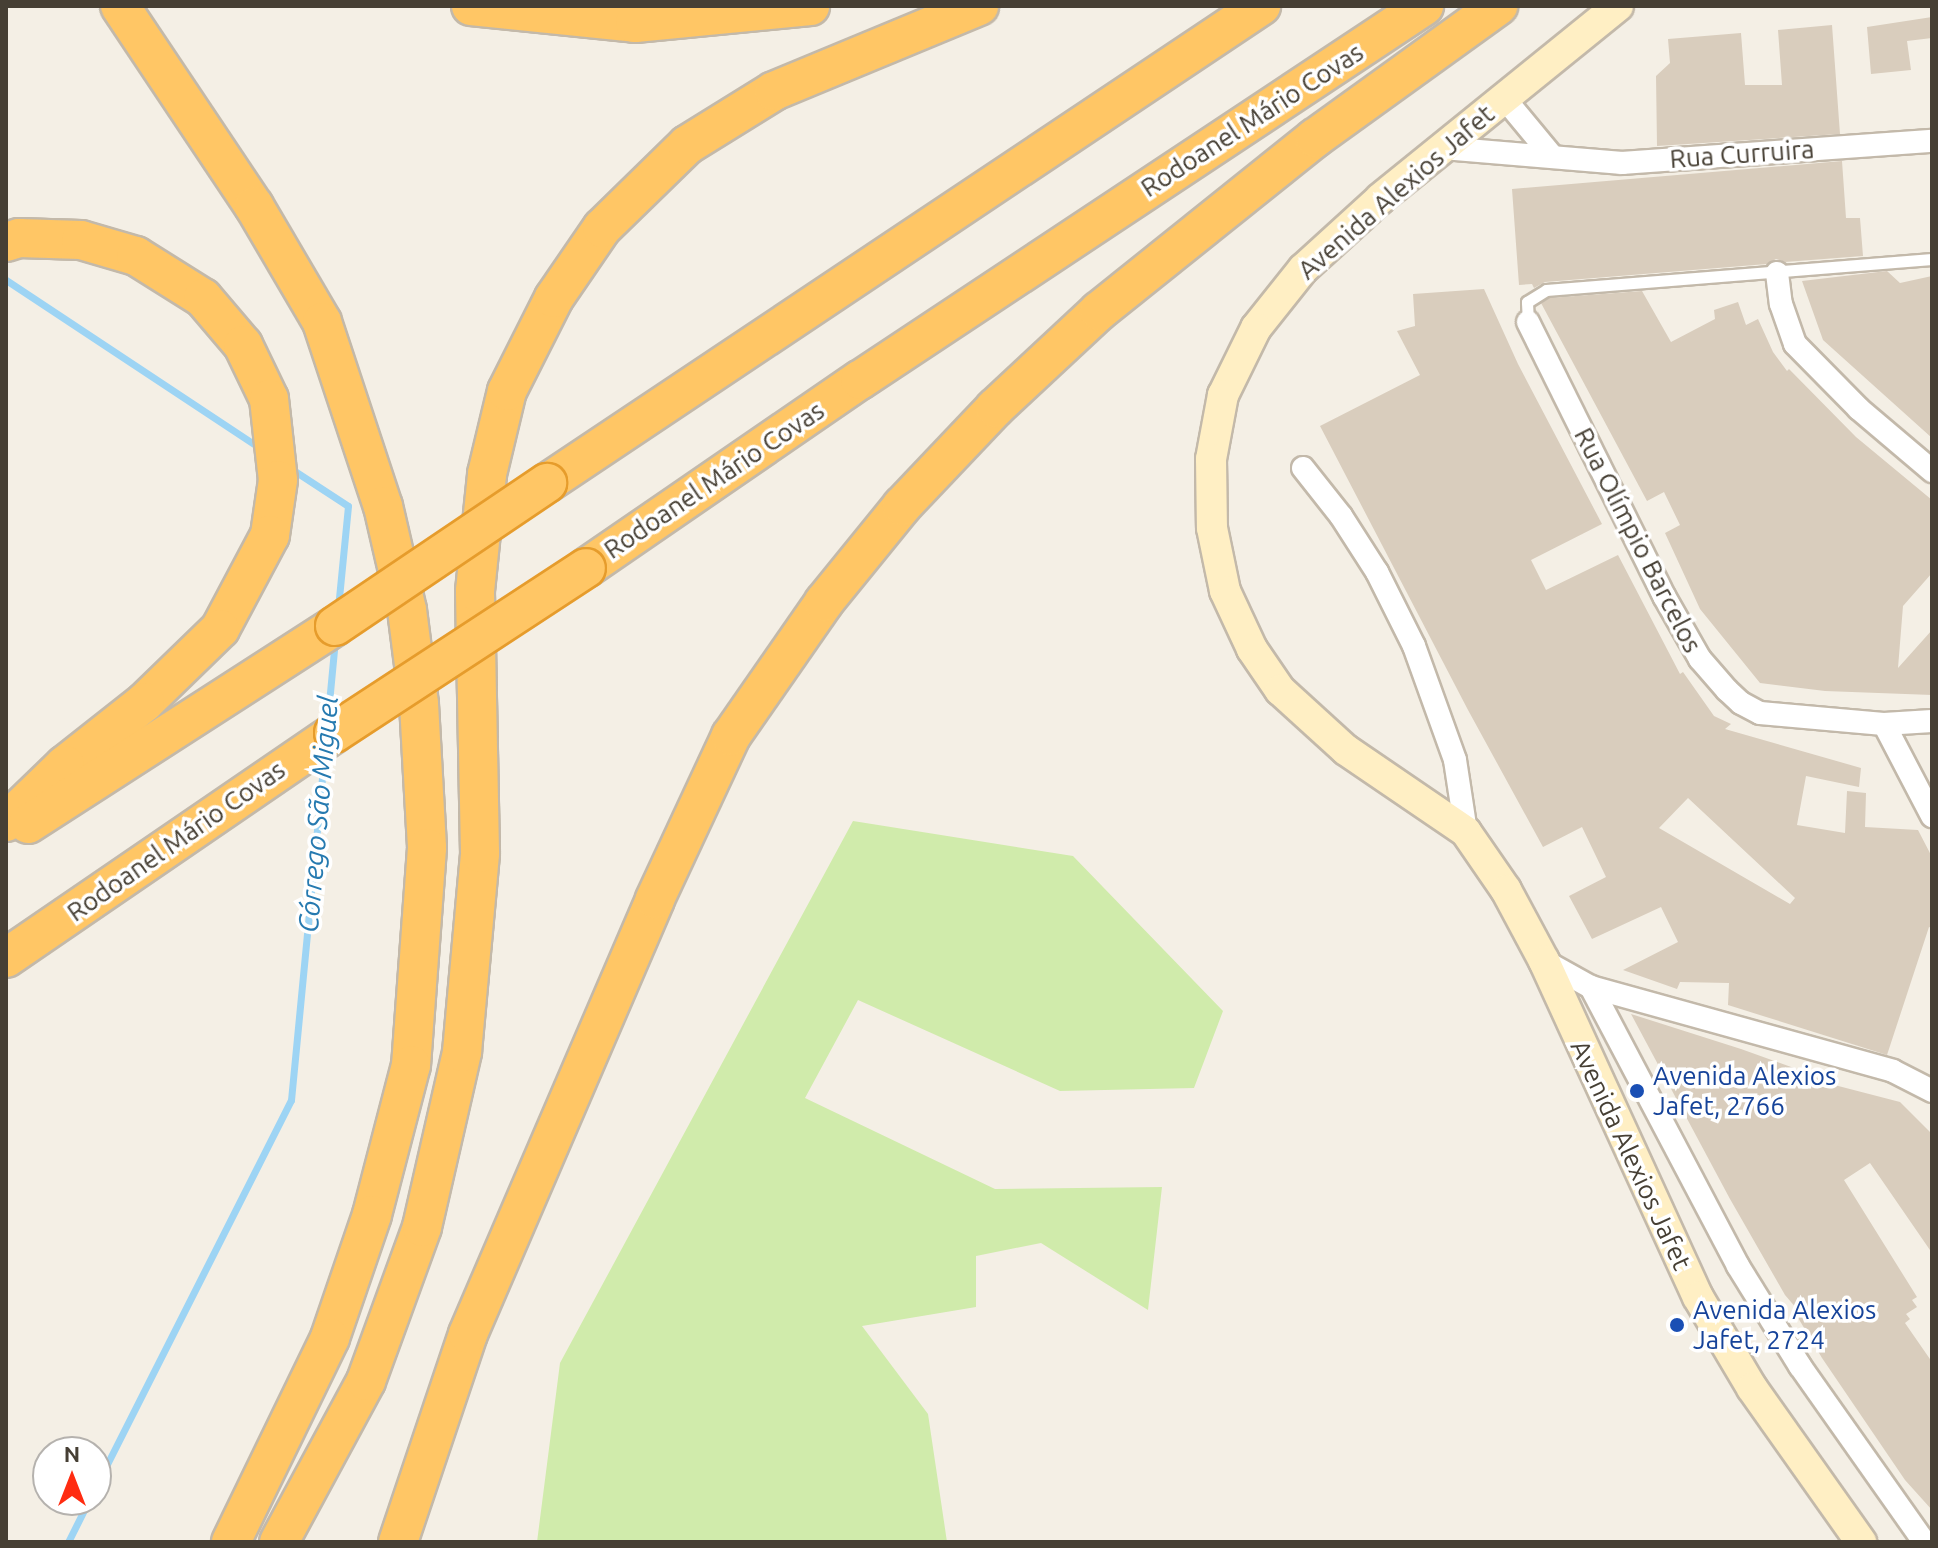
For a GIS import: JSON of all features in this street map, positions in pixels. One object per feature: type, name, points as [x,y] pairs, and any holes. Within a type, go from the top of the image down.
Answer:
[{"type":"highway","points":[[120,6],[254,206],[322,322],[383,506],[407,610],[419,704],[427,848],[411,1065],[372,1215],[330,1338],[231,1542]]},
{"type":"highway","points":[[471,6],[635,23],[810,6]]},
{"type":"highway","points":[[279,1542],[366,1381],[422,1227],[462,1052],[480,853],[475,591],[487,474],[507,391],[554,298],[602,228],[687,145],[774,91],[979,6]]},
{"type":"highway","points":[[6,838],[335,626],[1261,6]]},
{"type":"highway","name":"Rodoanel Mário Covas","points":[[6,958],[334,733],[586,568],[860,380],[1424,6]]},
{"type":"highway","points":[[398,1542],[468,1334],[655,899],[731,736],[824,602],[902,506],[995,408],[1099,311],[1315,138],[1498,6]]},
{"type":"highway","points":[[6,242],[19,238],[81,240],[136,256],[203,298],[243,345],[269,399],[278,480],[270,535],[220,629],[145,702],[65,765],[6,822]]},
{"type":"main road","name":"Avenida Alexios Jafet","points":[[1618,6],[1443,148],[1303,269],[1256,328],[1223,395],[1211,459],[1212,528],[1225,591],[1252,649],[1280,690],[1346,750],[1466,832],[1506,890],[1544,961],[1703,1305],[1752,1388],[1861,1542]]},
{"type":"street","points":[[1504,98],[1552,156]]},
{"type":"street","name":"Rua Curruira","points":[[1443,148],[1552,156],[1581,162],[1622,163],[1932,141]]},
{"type":"street","points":[[1777,273],[1781,304],[1795,344],[1859,409],[1932,471]]},
{"type":"street","name":"Rua Olímpio Barcelos","points":[[1528,322],[1664,596],[1700,659],[1741,703],[1760,713],[1884,724],[1932,721]]},
{"type":"street","name":"Avenida Alexios Jafet","points":[[1303,468],[1341,516],[1370,560],[1414,646],[1455,760],[1466,832]]},
{"type":"street","points":[[1884,724],[1932,816]]},
{"type":"street","points":[[1544,961],[1591,987],[1893,1071],[1932,1091]]},
{"type":"street","name":"Avenida Alexios Jafet","points":[[1591,987],[1738,1266],[1800,1366],[1924,1542]]},
{"type":"lane","points":[[1528,322],[1527,302],[1546,290],[1932,259]]},
{"type":"green space","points":[[853,821],[1073,856],[1223,1011],[1194,1088],[1060,1091],[858,1000],[805,1098],[995,1189],[1162,1187],[1148,1310],[1041,1243],[976,1256],[976,1307],[862,1326],[928,1414],[947,1542],[537,1542],[560,1363]]},
{"type":"building","points":[[1932,17],[1932,38],[1907,41],[1911,70],[1871,74],[1867,27]]},
{"type":"building","points":[[1832,25],[1840,134],[1657,146],[1656,76],[1670,63],[1668,39],[1741,33],[1745,85],[1782,85],[1778,30]]},
{"type":"building","points":[[1842,161],[1846,218],[1860,218],[1863,256],[1785,262],[1776,259],[1767,264],[1545,282],[1534,288],[1532,284],[1519,285],[1512,189]]},
{"type":"building","points":[[1887,271],[1900,283],[1932,276],[1932,438],[1823,340],[1802,281]]},
{"type":"building","points":[[1484,289],[1518,364],[1602,524],[1531,560],[1546,590],[1618,555],[1680,674],[1683,672],[1714,716],[1731,724],[1725,729],[1861,768],[1859,787],[1806,776],[1797,825],[1845,833],[1847,791],[1866,793],[1865,827],[1918,830],[1932,857],[1932,928],[1929,927],[1887,1055],[1728,1005],[1729,983],[1680,982],[1677,989],[1623,970],[1678,942],[1661,907],[1592,939],[1569,896],[1606,877],[1582,827],[1543,847],[1320,426],[1420,375],[1397,331],[1415,326],[1413,294]],"holes":[[[1688,798],[1795,898],[1790,904],[1659,828]]]},
{"type":"building","points":[[1642,291],[1671,342],[1715,319],[1714,310],[1738,302],[1746,325],[1758,319],[1773,352],[1787,371],[1789,369],[1856,437],[1932,500],[1932,573],[1903,606],[1898,668],[1932,630],[1932,695],[1825,691],[1760,683],[1700,609],[1665,533],[1680,525],[1664,492],[1647,501],[1541,303],[1549,298]]},
{"type":"building","points":[[1631,1014],[1741,1049],[1816,1076],[1819,1081],[1900,1102],[1932,1134],[1932,1253],[1870,1163],[1844,1180],[1917,1297],[1912,1300],[1917,1307],[1906,1314],[1910,1319],[1905,1323],[1932,1362],[1932,1510],[1905,1480],[1822,1358],[1794,1311],[1797,1309],[1785,1295],[1730,1199]]},
{"type":"waterway","name":"Córrego São Miguel","points":[[6,280],[263,450]]},
{"type":"waterway","name":"Córrego São Miguel","points":[[290,468],[348,506],[338,608]]},
{"type":"waterway","name":"Córrego São Miguel","points":[[327,724],[335,640]]},
{"type":"waterway","name":"Córrego São Miguel","points":[[112,1454],[291,1100],[324,756]]},
{"type":"waterway","name":"Córrego São Miguel","points":[[68,1542],[81,1516]]},
{"type":"place","name":"Avenida Alexios Jafet, 2766","points":[[1637,1091]]},
{"type":"place","name":"Avenida Alexios Jafet, 2724","points":[[1677,1325]]}]
